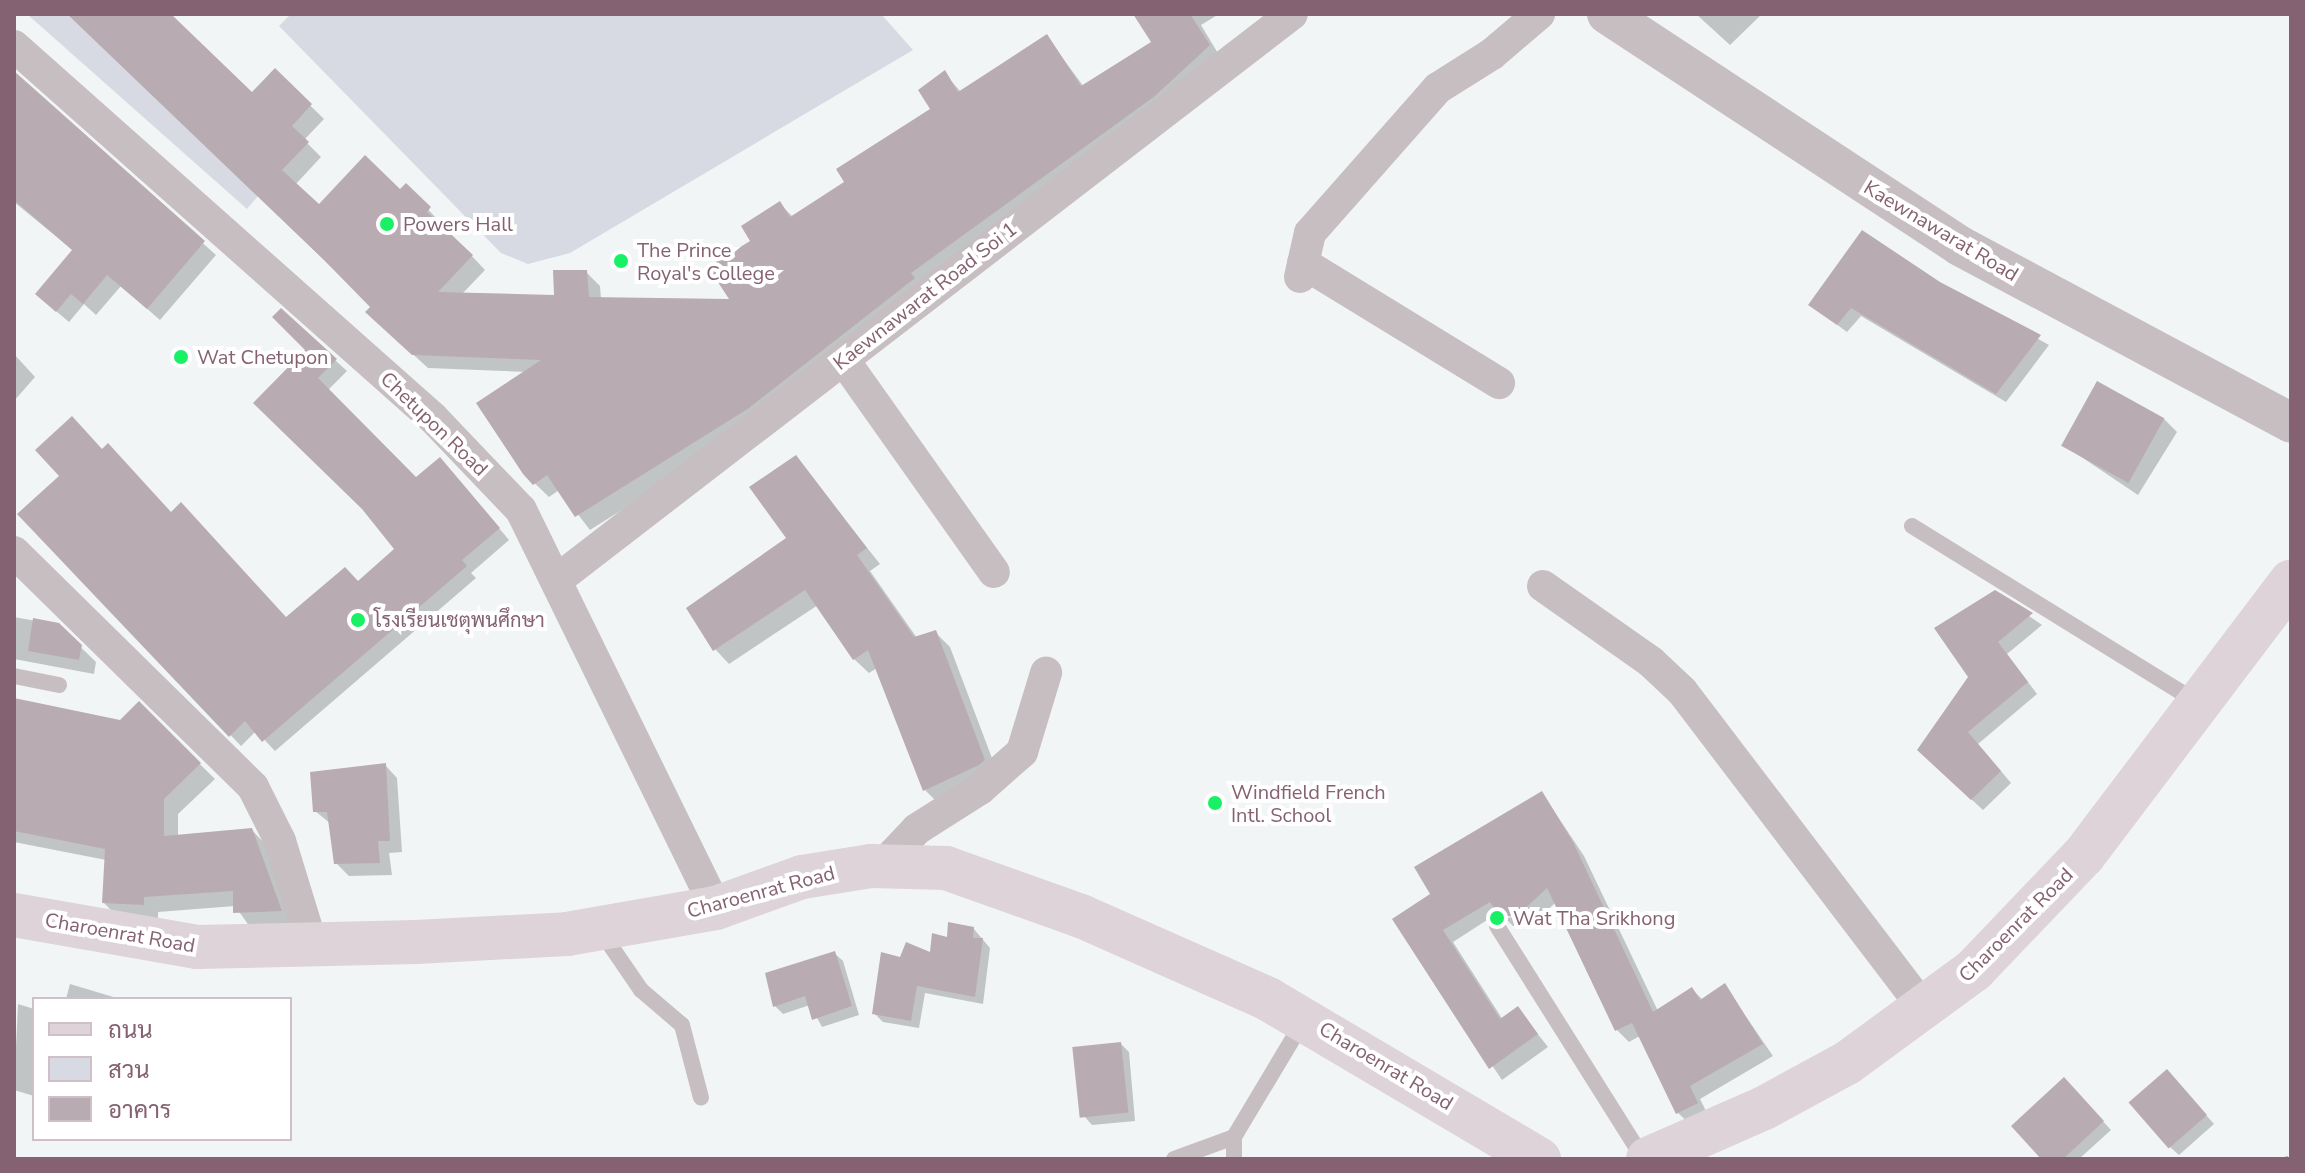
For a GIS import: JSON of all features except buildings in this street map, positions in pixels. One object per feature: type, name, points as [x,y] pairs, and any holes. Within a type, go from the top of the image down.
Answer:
[{"type":"main road","name":"Charoenrat Road","points":[[1646,1159],[1764,1108],[1847,1063],[1925,1010],[2034,911],[2094,843],[2291,581]]},
{"type":"main road","name":"Charoenrat Road","points":[[14,915],[197,947],[312,945],[599,928],[716,908],[802,877],[882,866],[946,868],[999,884],[1185,960],[1305,1019],[1539,1159]]},
{"type":"street","name":"Kaewnawarat Road Soi 1","points":[[558,579],[1292,14]]},
{"type":"street","points":[[1499,383],[1302,270],[1310,233],[1438,88],[1492,54],[1539,14]]},
{"type":"street","name":"Kaewnawarat Road","points":[[1607,14],[1960,246],[2291,423]]},
{"type":"street","name":"Chetupon Road","points":[[14,46],[433,418],[521,510],[558,579],[716,908]]},
{"type":"street","points":[[843,359],[994,572]]},
{"type":"street","points":[[14,552],[253,787],[280,841],[312,945]]},
{"type":"street","points":[[1543,586],[1651,662],[1682,691],[1925,1010]]},
{"type":"street","points":[[882,866],[917,829],[980,789],[1022,752],[1046,673]]},
{"type":"lane","points":[[1912,526],[2201,703]]},
{"type":"lane","points":[[14,676],[59,685]]},
{"type":"lane","points":[[1497,926],[1646,1159]]},
{"type":"lane","points":[[599,928],[641,990],[682,1025],[701,1098]]},
{"type":"lane","points":[[1234,1159],[1234,1137],[1305,1019]]},
{"type":"lane","points":[[1174,1159],[1234,1137]]},
{"type":"path","points":[[2285,1159],[2291,1156]]},
{"type":"green space","points":[[27,14],[67,14],[258,196],[247,209]]},
{"type":"green space","points":[[291,14],[881,14],[913,50],[570,253],[528,264],[501,253],[279,26]]},
{"type":"place","name":"Powers Hall","points":[[387,224]]},
{"type":"place","name":"The Prince Royal's College","points":[[621,261]]},
{"type":"place","name":"Wat Chetupon","points":[[181,357]]},
{"type":"place","name":"โรงเรียนเชตุพนศึกษา","points":[[358,620]]},
{"type":"place","name":"Windfield French Intl. School","points":[[1215,803]]},
{"type":"place","name":"Wat Tha Srikhong","points":[[1497,918]]}]
